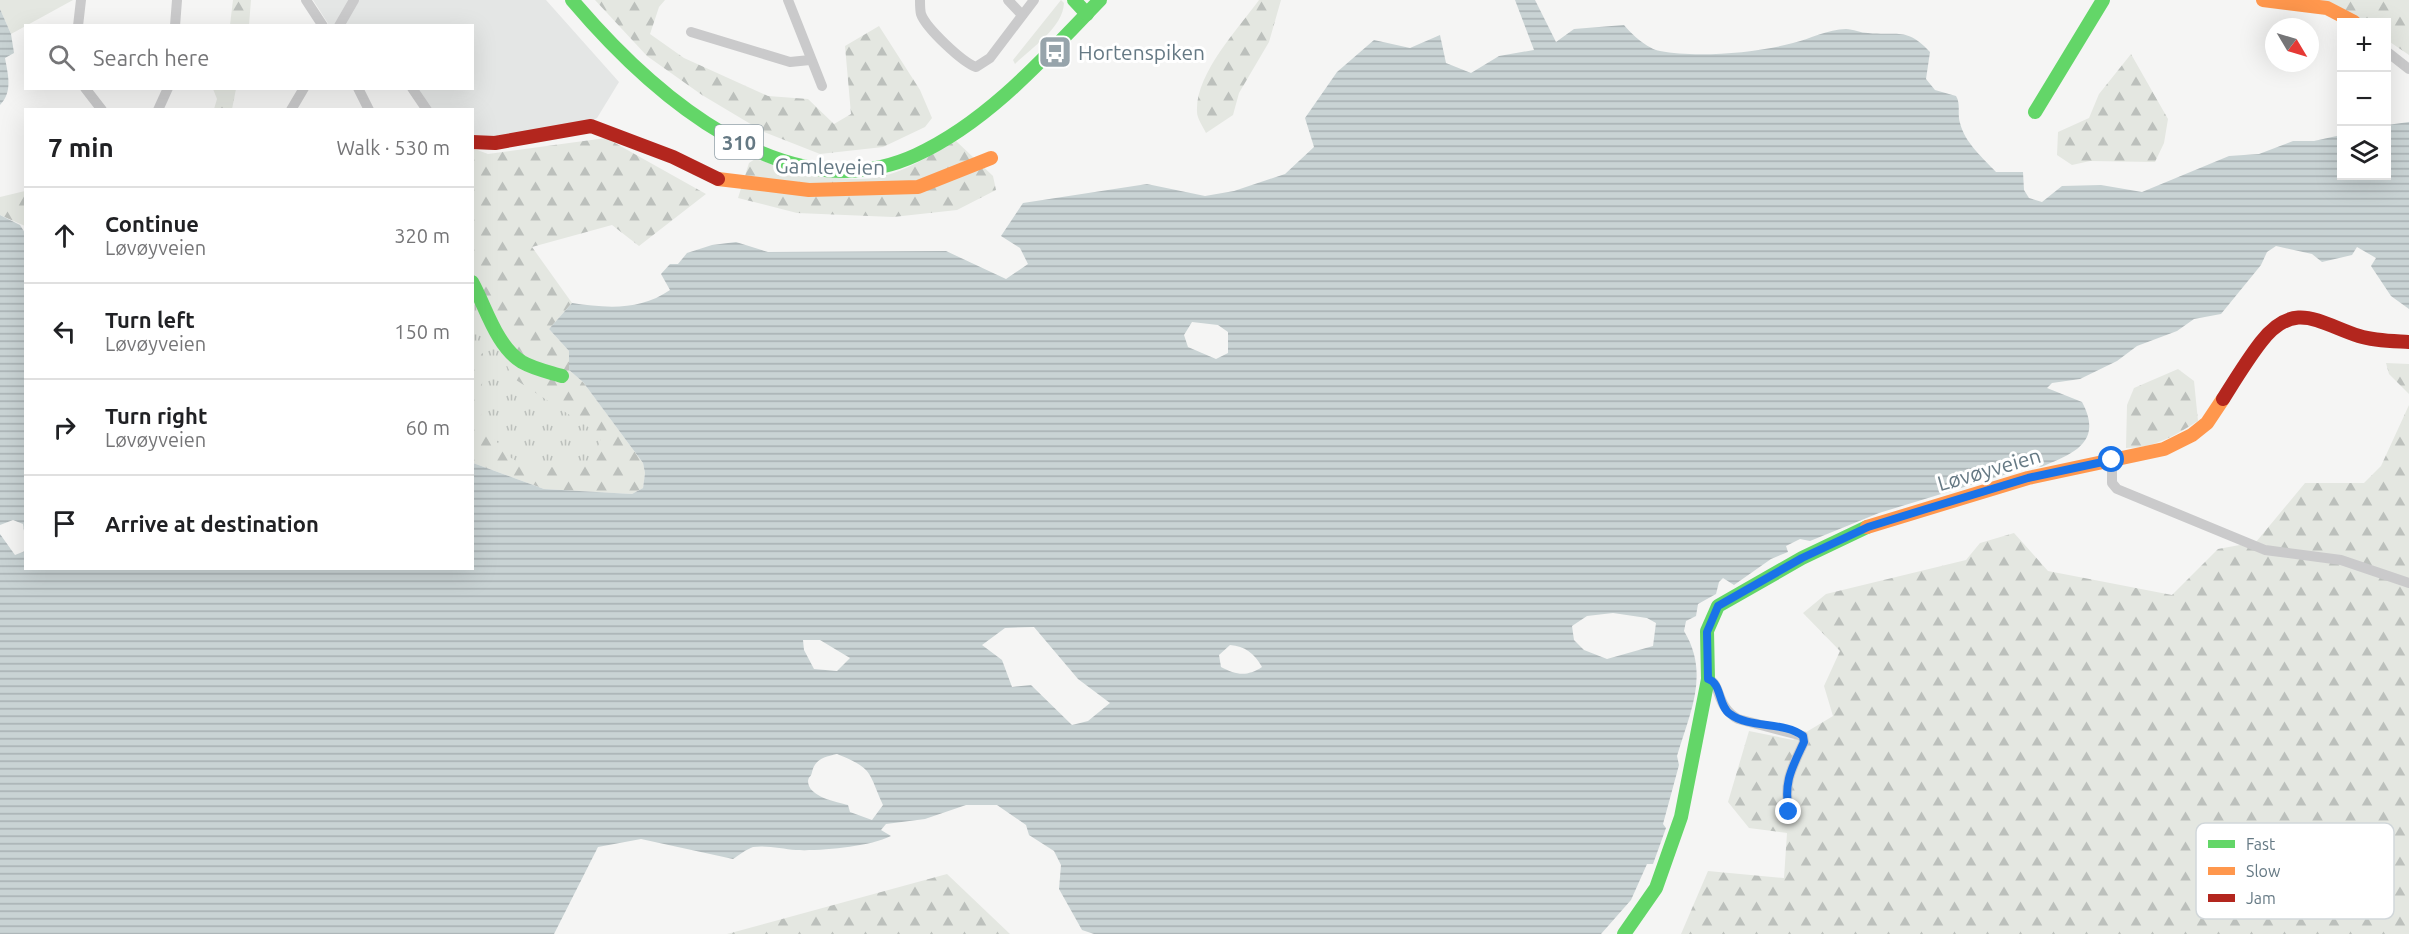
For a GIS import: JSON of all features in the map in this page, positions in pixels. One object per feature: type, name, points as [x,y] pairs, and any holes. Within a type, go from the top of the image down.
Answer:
[{"type":"street","points":[[78,24],[81,0]]},
{"type":"street","points":[[175,24],[177,0]]},
{"type":"street","points":[[306,0],[322,24]]},
{"type":"street","points":[[340,24],[354,0]]},
{"type":"street","name":"310","points":[[572,0],[624,59],[668,98],[720,132],[775,157],[833,170],[873,169],[916,156],[993,102],[1082,5],[1100,0]]},
{"type":"street","points":[[788,0],[822,86]]},
{"type":"street","points":[[920,0],[921,13],[928,26],[956,53],[976,67],[990,58],[1034,0]]},
{"type":"street","points":[[1008,0],[1022,15]]},
{"type":"street","points":[[2036,112],[2103,0]]},
{"type":"street","points":[[2262,0],[2327,8],[2347,18]]},
{"type":"street","points":[[691,32],[790,62],[810,60]]},
{"type":"street","points":[[2391,55],[2409,69]]},
{"type":"street","points":[[87,90],[100,108]]},
{"type":"street","points":[[159,108],[167,90]]},
{"type":"street","points":[[292,108],[303,90]]},
{"type":"street","points":[[359,90],[368,108]]},
{"type":"street","points":[[413,90],[427,108]]},
{"type":"street","name":"Gamleveien","points":[[474,142],[495,143],[585,125],[673,157],[722,181],[809,190],[918,187],[991,158]]},
{"type":"street","points":[[474,286],[503,343],[511,353],[522,362],[562,376]]},
{"type":"street","name":"Løvøyveien","points":[[1624,934],[1647,904],[1673,843],[1685,798],[1708,679],[1707,632],[1718,606],[1774,573],[1868,527],[2028,478],[2164,449],[2199,429],[2220,406],[2262,340],[2287,319],[2301,316],[2315,318],[2376,340],[2409,342]]},
{"type":"street","points":[[2112,460],[2112,483],[2117,489],[2168,508],[2196,523],[2265,550],[2341,560],[2409,583]]},
{"type":"street","name":"Løvøyveien","points":[[1708,679],[1716,684],[1722,705],[1729,714],[1738,719],[1803,736],[1804,742],[1789,776],[1785,793],[1789,812]]},
{"type":"shaded area","points":[[313,0],[546,0],[619,82],[597,118],[585,125],[474,141],[474,108],[427,108],[415,90],[474,90],[474,24],[328,24]]},
{"type":"shaded area","points":[[1515,0],[1535,0],[1556,42],[1574,29],[1624,25],[1635,37],[1650,47],[1675,53],[1708,54],[1762,49],[1793,43],[1839,29],[1865,33],[1902,34],[1915,39],[1930,52],[1926,79],[1935,90],[1956,96],[1962,130],[1975,150],[1996,172],[2023,172],[2024,190],[2029,198],[2042,202],[2062,186],[2101,185],[2142,192],[2229,156],[2259,154],[2293,141],[2314,141],[2337,136],[2337,180],[2391,180],[2391,124],[2409,122],[2409,309],[2391,296],[2371,266],[2376,258],[2357,247],[2352,255],[2322,262],[2312,254],[2276,246],[2267,252],[2261,265],[2221,314],[2194,319],[2177,331],[2137,346],[2117,361],[2080,379],[2052,383],[2047,388],[2082,402],[2088,416],[2087,437],[2073,452],[2041,467],[2029,462],[2011,467],[2010,473],[1879,513],[1810,541],[1800,539],[1786,546],[1788,552],[1771,559],[1734,585],[1723,578],[1719,582],[1716,594],[1698,604],[1696,616],[1686,621],[1684,631],[1692,647],[1697,678],[1692,708],[1677,756],[1679,765],[1663,824],[1666,828],[1653,864],[1647,864],[1631,900],[1601,934],[1094,934],[1082,930],[1059,889],[1061,865],[1054,851],[1029,835],[1026,825],[997,805],[966,805],[925,819],[886,824],[881,830],[891,836],[845,848],[796,850],[753,847],[733,859],[641,839],[598,847],[554,934],[0,934],[0,534],[15,555],[24,551],[24,570],[474,570],[474,463],[544,489],[632,494],[643,488],[645,473],[643,463],[583,382],[569,370],[569,351],[549,329],[572,303],[610,307],[647,302],[670,290],[661,274],[670,264],[678,264],[687,253],[712,245],[736,242],[768,252],[946,251],[1006,279],[1028,264],[1020,248],[1001,236],[1023,203],[1147,184],[1205,196],[1234,191],[1285,174],[1314,147],[1305,118],[1337,72],[1374,40],[1410,48],[1440,35],[1446,63],[1471,73],[1499,56],[1534,50]],"holes":[[[1192,322],[1218,325],[1228,332],[1228,353],[1216,359],[1188,347],[1184,335]],[[1613,613],[1647,618],[1656,623],[1653,646],[1607,659],[1584,650],[1574,640],[1572,626],[1587,616]],[[1034,627],[1078,679],[1110,703],[1088,721],[1072,725],[1031,685],[1012,687],[1002,660],[982,645],[1005,628]],[[803,640],[820,640],[850,658],[837,671],[814,669],[804,650]],[[1230,645],[1240,647],[1252,654],[1262,667],[1246,674],[1232,672],[1221,667],[1219,655]],[[837,754],[858,764],[872,778],[883,805],[872,820],[850,812],[848,805],[818,795],[809,787],[808,779],[815,764],[821,759]]]},
{"type":"shaded area","points":[[0,9],[11,34],[14,53],[5,58],[8,89],[0,105]]},
{"type":"shaded area","points":[[0,215],[20,225],[24,231],[24,531],[23,524],[13,520],[0,525]]},
{"type":"green space","points":[[0,0],[73,0],[29,24],[24,24],[24,27],[11,34],[0,9]]},
{"type":"green space","points":[[233,0],[251,0],[249,24],[230,24]]},
{"type":"green space","points":[[595,0],[665,0],[659,7],[650,34],[684,58],[768,96],[808,99],[834,124],[851,114],[845,46],[879,26],[920,90],[932,118],[925,127],[883,147],[820,154],[764,132],[702,95],[647,56]]},
{"type":"green space","points":[[1061,0],[1064,3],[1058,21],[1015,64],[1013,60]]},
{"type":"green space","points":[[1259,0],[1281,0],[1269,42],[1239,93],[1233,115],[1206,133],[1197,112],[1198,97],[1203,83],[1219,53]]},
{"type":"green space","points":[[2299,0],[2409,0],[2409,55],[2391,43],[2391,18],[2356,18],[2346,12]]},
{"type":"green space","points":[[2131,54],[2168,119],[2164,143],[2155,162],[2090,161],[2072,165],[2057,155],[2058,132],[2089,118],[2099,94]]},
{"type":"green space","points":[[213,90],[236,90],[232,108],[214,108],[217,99]]},
{"type":"green space","points":[[606,138],[706,194],[639,246],[612,225],[532,247],[572,303],[549,329],[569,351],[569,370],[583,382],[643,463],[645,473],[643,488],[632,494],[544,489],[474,463],[474,149],[488,154]]},
{"type":"green space","points":[[956,141],[993,176],[996,190],[957,210],[893,217],[797,213],[738,198],[749,163],[755,159],[830,177],[873,178],[906,168]]},
{"type":"green space","points":[[24,191],[24,226],[0,215],[0,197]]},
{"type":"green space","points":[[474,298],[513,378],[602,436],[592,462],[574,468],[524,466],[508,456],[481,418],[483,354],[474,341]]},
{"type":"green space","points":[[2386,363],[2409,364],[2409,394],[2389,374]]},
{"type":"green space","points":[[2178,369],[2194,381],[2198,421],[2155,443],[2126,448],[2127,405],[2134,388]]},
{"type":"green space","points":[[2409,405],[2409,934],[1681,934],[1708,871],[1784,878],[1787,833],[1749,828],[1728,802],[1749,731],[1793,740],[1833,716],[1824,686],[1840,651],[1803,613],[1826,594],[1966,560],[1980,543],[2014,533],[2048,571],[2172,595],[2218,549],[2256,542],[2305,483],[2364,483],[2381,466]]},
{"type":"green space","points":[[947,874],[1010,934],[727,934]]},
{"type":"traffic: fast","points":[[572,0],[640,71],[681,105],[724,134],[771,157],[818,169],[867,169],[916,155],[942,141],[968,125],[1015,86],[1100,0]]},
{"type":"traffic: fast","points":[[1074,0],[1087,14]]},
{"type":"traffic: fast","points":[[2035,112],[2103,0]]},
{"type":"traffic: fast","points":[[474,286],[498,336],[513,355],[531,367],[562,376]]},
{"type":"traffic: fast","points":[[1624,934],[1656,888],[1681,817],[1708,679],[1707,631],[1718,606],[1802,558],[1867,527]]},
{"type":"traffic: slow","points":[[2263,0],[2327,8],[2346,18]]},
{"type":"traffic: slow","points":[[718,179],[809,190],[918,187],[991,158]]},
{"type":"traffic: slow","points":[[1867,527],[2028,478],[2164,449],[2192,435],[2207,423],[2223,399]]},
{"type":"traffic: jam","points":[[474,142],[495,143],[591,126],[673,157],[718,179]]},
{"type":"traffic: jam","points":[[2223,399],[2261,342],[2273,329],[2285,321],[2307,318],[2365,338],[2409,342]]},
{"type":"place","name":"Hortenspiken","points":[[1055,52]]},
{"type":"route","points":[[1789,812],[1785,793],[1789,776],[1804,742],[1803,736],[1799,733],[1738,719],[1725,710],[1716,684],[1708,679],[1707,632],[1718,606],[1802,558],[1868,527],[2028,478],[2112,460]]}]
